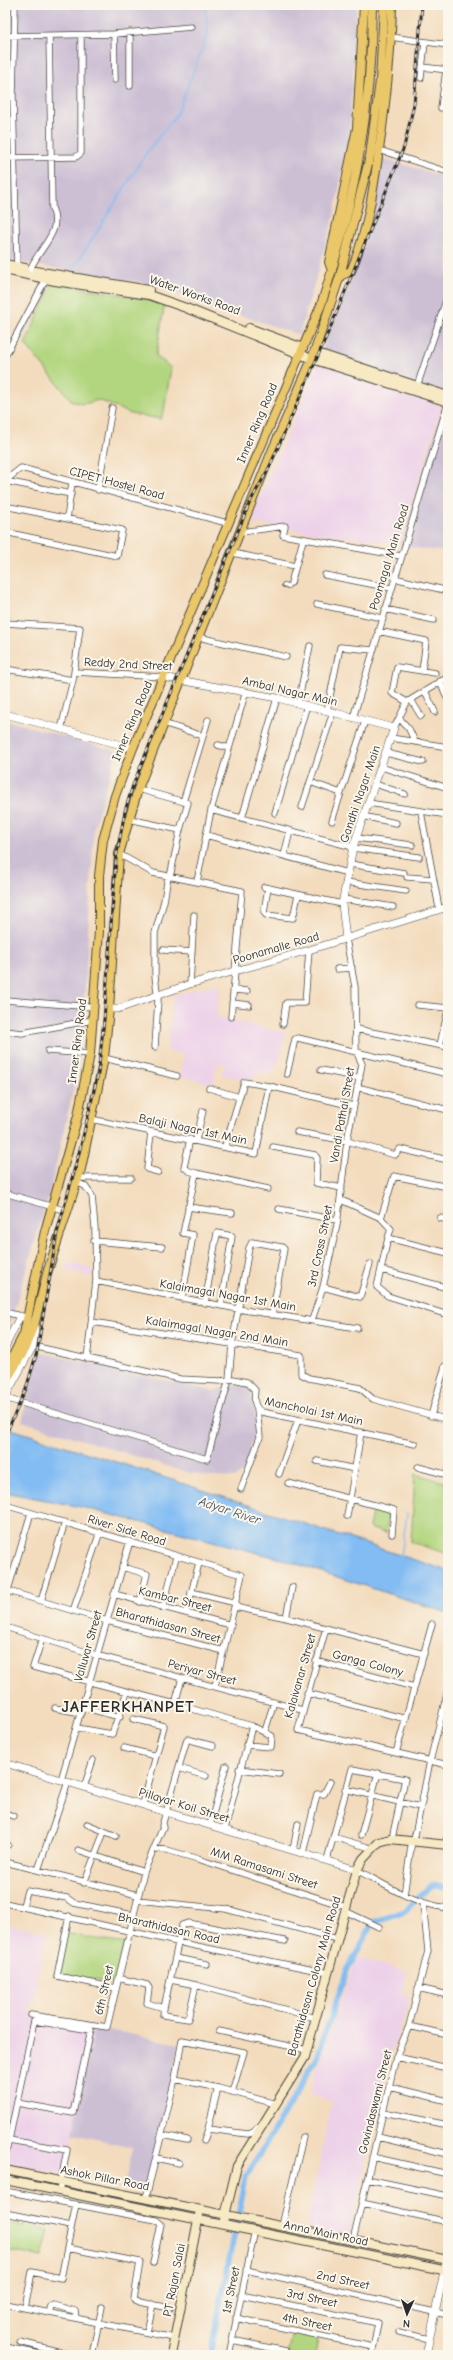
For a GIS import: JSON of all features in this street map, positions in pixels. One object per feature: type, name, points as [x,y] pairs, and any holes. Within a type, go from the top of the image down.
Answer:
[{"type":"main road","points":[[332,272],[329,262],[357,128],[364,5]]},
{"type":"main road","name":"Inner Ring Road","points":[[29,1341],[28,1319],[52,1206],[78,1116],[90,1054],[99,931],[98,876],[102,840],[115,796],[133,748],[164,677],[227,523],[321,305],[332,272],[343,232],[366,121],[371,80],[372,5]]},
{"type":"main road","name":"Inner Ring Road","points":[[28,1319],[48,1270],[77,1180],[104,1058],[109,1009],[119,854],[138,789],[180,678],[233,553],[313,355],[340,276],[364,186],[374,130],[380,82],[384,5]]},
{"type":"main road","points":[[340,276],[351,271],[363,238],[379,150],[391,37],[392,5]]},
{"type":"main road","name":"Water Works Road","points":[[5,264],[17,266],[29,272]]},
{"type":"main road","name":"Water Works Road","points":[[5,270],[29,272],[149,295],[301,351]]},
{"type":"main road","name":"Water Works Road","points":[[51,277],[124,285],[162,294],[301,351]]},
{"type":"main road","points":[[301,351],[416,389],[448,402]]},
{"type":"main road","points":[[416,389],[448,396]]},
{"type":"main road","points":[[5,1371],[29,1341]]},
{"type":"main road","points":[[5,1384],[29,1341]]},
{"type":"main road","points":[[371,1848],[379,1842],[390,1839],[413,1840],[446,1845]]},
{"type":"main road","name":"Barathidasan Colony Main Road","points":[[227,2224],[237,2166],[274,2103],[297,2071],[307,2050],[357,1870],[371,1848]]},
{"type":"main road","name":"Ashok Pillar Road","points":[[5,2170],[203,2210]]},
{"type":"main road","name":"Ashok Pillar Road","points":[[5,2180],[202,2219]]},
{"type":"main road","name":"Anna Main Road","points":[[203,2210],[447,2258]]},
{"type":"main road","name":"PT Rajan Salai","points":[[175,2355],[203,2210]]},
{"type":"main road","name":"Anna Main Road","points":[[202,2219],[446,2270]]},
{"type":"main road","name":"PT Rajan Salai","points":[[171,2355],[202,2219]]},
{"type":"street","points":[[15,5],[13,96],[17,266]]},
{"type":"street","points":[[5,36],[114,34],[191,27]]},
{"type":"street","points":[[130,32],[130,86]]},
{"type":"street","points":[[114,34],[115,80]]},
{"type":"street","points":[[5,158],[76,157],[81,153],[81,35]]},
{"type":"street","points":[[29,272],[53,233],[56,223],[52,208],[49,36]]},
{"type":"street","points":[[391,37],[448,45]]},
{"type":"street","points":[[421,78],[425,42]]},
{"type":"street","points":[[422,67],[447,70],[441,108]]},
{"type":"street","points":[[5,96],[13,96]]},
{"type":"street","points":[[5,136],[14,136]]},
{"type":"street","points":[[379,150],[448,172]]},
{"type":"street","points":[[5,356],[51,277]]},
{"type":"street","points":[[416,389],[448,295]]},
{"type":"street","name":"Poomagal Main Road","points":[[353,718],[448,402]]},
{"type":"street","points":[[98,490],[112,408]]},
{"type":"street","name":"CIPET Hostel Road","points":[[5,481],[20,468],[98,490],[227,523]]},
{"type":"street","points":[[5,481],[71,494]]},
{"type":"street","points":[[67,519],[72,483]]},
{"type":"street","points":[[5,506],[122,530],[117,556],[5,532]]},
{"type":"street","points":[[241,532],[285,526],[282,535],[303,540],[401,556]]},
{"type":"street","points":[[288,584],[303,540]]},
{"type":"street","points":[[233,553],[295,566]]},
{"type":"street","points":[[325,576],[391,588]]},
{"type":"street","points":[[394,578],[444,590]]},
{"type":"street","points":[[317,604],[382,618]]},
{"type":"street","points":[[385,609],[434,620]]},
{"type":"street","points":[[5,623],[80,628],[75,672],[61,729]]},
{"type":"street","points":[[378,632],[426,641],[422,671]]},
{"type":"street","points":[[198,637],[286,657]]},
{"type":"street","points":[[298,703],[310,646]]},
{"type":"street","points":[[302,807],[330,712],[340,647],[373,650]]},
{"type":"street","points":[[421,716],[409,701],[392,693],[397,667],[435,673]]},
{"type":"street","points":[[5,669],[73,680]]},
{"type":"street","name":"Reddy 2nd Street","points":[[75,672],[180,678]]},
{"type":"street","points":[[394,728],[409,701],[448,677]]},
{"type":"street","name":"Ambal Nagar Main","points":[[180,678],[277,698],[394,728]]},
{"type":"street","points":[[440,681],[448,700]]},
{"type":"street","points":[[425,691],[435,712]]},
{"type":"street","points":[[197,882],[211,810],[246,692]]},
{"type":"street","points":[[242,818],[277,698]]},
{"type":"street","points":[[275,813],[306,706]]},
{"type":"street","points":[[5,714],[133,748]]},
{"type":"street","points":[[400,719],[409,729],[415,742]]},
{"type":"street","points":[[155,1047],[158,995],[155,976],[155,933],[163,907],[185,803],[208,720]]},
{"type":"street","points":[[332,820],[365,721]]},
{"type":"street","points":[[163,723],[203,736]]},
{"type":"street","name":"Gandhi Nagar Main","points":[[346,939],[342,902],[353,847],[362,816],[392,738],[394,728]]},
{"type":"street","points":[[392,738],[448,748]]},
{"type":"street","points":[[218,745],[229,748]]},
{"type":"street","points":[[386,754],[423,762]]},
{"type":"street","points":[[381,767],[448,788]]},
{"type":"street","points":[[310,782],[341,794]]},
{"type":"street","points":[[375,784],[405,794]]},
{"type":"street","points":[[138,789],[185,803]]},
{"type":"street","points":[[368,802],[421,812],[448,815]]},
{"type":"street","points":[[211,810],[353,847],[419,857]]},
{"type":"street","points":[[421,812],[439,908]]},
{"type":"street","points":[[362,816],[396,822]]},
{"type":"street","points":[[129,819],[180,830]]},
{"type":"street","points":[[284,856],[290,830]]},
{"type":"street","points":[[206,835],[348,873]]},
{"type":"street","points":[[356,838],[412,845]]},
{"type":"street","points":[[119,854],[153,873],[242,891],[236,971],[230,1017]]},
{"type":"street","points":[[350,864],[433,879]]},
{"type":"street","points":[[346,882],[406,891]]},
{"type":"street","points":[[298,895],[293,918],[266,915],[264,912],[266,888],[342,902],[393,907]]},
{"type":"street","name":"Poonamalle Road","points":[[109,1009],[118,1009],[190,984],[346,939],[439,908],[448,907]]},
{"type":"street","points":[[190,984],[194,915]]},
{"type":"street","name":"Vandi Pathai Street","points":[[341,1200],[346,1141],[362,1064],[356,1051],[355,987],[346,939]]},
{"type":"street","points":[[163,950],[192,952]]},
{"type":"street","points":[[283,1024],[286,1003],[305,1003],[309,950]]},
{"type":"street","points":[[337,969],[352,968]]},
{"type":"street","points":[[234,990],[247,991]]},
{"type":"street","points":[[5,1000],[93,1007]]},
{"type":"street","points":[[232,1003],[249,1005]]},
{"type":"street","points":[[418,1004],[448,1009],[440,1045]]},
{"type":"street","points":[[5,1031],[14,1032],[92,1020]]},
{"type":"street","points":[[356,1028],[448,1047]]},
{"type":"street","points":[[287,1074],[296,1038],[448,1074]]},
{"type":"street","points":[[48,1051],[90,1054]]},
{"type":"street","points":[[104,1058],[177,1076]]},
{"type":"street","points":[[321,1070],[360,1078]]},
{"type":"street","points":[[225,1146],[244,1082],[269,1086],[353,1106]]},
{"type":"street","name":"Balaji Nagar 1st Main","points":[[91,1119],[225,1146],[256,1154],[269,1086]]},
{"type":"street","points":[[357,1087],[448,1110]]},
{"type":"street","points":[[209,1088],[239,1097]]},
{"type":"street","points":[[203,1111],[193,1140],[187,1151],[184,1166],[189,1172],[268,1189]]},
{"type":"street","points":[[151,1132],[147,1169],[158,1172]]},
{"type":"street","points":[[297,1132],[346,1141],[395,1154],[400,1149],[448,1160]]},
{"type":"street","points":[[273,1146],[315,1155],[317,1158],[316,1183],[342,1188]]},
{"type":"street","points":[[182,1299],[193,1235],[183,1233],[196,1173]]},
{"type":"street","points":[[381,1218],[394,1176],[448,1187]]},
{"type":"street","points":[[77,1180],[131,1178]]},
{"type":"street","points":[[77,1180],[85,1186],[92,1196],[96,1281],[87,1358]]},
{"type":"street","points":[[5,1193],[67,1210]]},
{"type":"street","points":[[341,1200],[381,1218],[391,1229],[377,1287],[382,1293],[448,1314]]},
{"type":"street","name":"3rd Cross Street","points":[[312,1320],[323,1287],[341,1200]]},
{"type":"street","points":[[188,1208],[232,1213]]},
{"type":"street","points":[[279,1209],[337,1220]]},
{"type":"street","points":[[440,1218],[448,1220]]},
{"type":"street","points":[[205,1303],[217,1233],[232,1236],[221,1306]]},
{"type":"street","points":[[388,1238],[448,1253]]},
{"type":"street","points":[[94,1241],[162,1247]]},
{"type":"street","points":[[28,1319],[29,1341],[5,1397],[207,1459],[229,1379],[232,1345],[238,1309],[250,1245],[252,1242],[282,1247],[284,1249],[272,1315]]},
{"type":"street","points":[[323,1287],[360,1296],[370,1264]]},
{"type":"street","points":[[382,1270],[448,1288]]},
{"type":"street","name":"Kalaimagal Nagar 1st Main","points":[[96,1281],[182,1299],[357,1328]]},
{"type":"street","points":[[5,1312],[28,1319]]},
{"type":"street","points":[[5,1347],[28,1319]]},
{"type":"street","name":"Kalaimagal Nagar 2nd Main","points":[[92,1322],[301,1356],[301,1374],[309,1378],[360,1388],[367,1396],[373,1399],[431,1416]]},
{"type":"street","points":[[29,1341],[87,1358],[180,1380],[220,1381],[229,1379]]},
{"type":"street","points":[[448,1367],[445,1366],[431,1416],[448,1420]]},
{"type":"street","name":"Mancholai 1st Main","points":[[229,1379],[246,1382],[251,1385],[255,1390],[257,1409],[262,1412],[415,1444]]},
{"type":"street","points":[[241,1489],[260,1437],[257,1409]]},
{"type":"street","points":[[279,1474],[298,1420]]},
{"type":"street","points":[[347,1516],[361,1432]]},
{"type":"street","points":[[317,1461],[355,1469]]},
{"type":"street","points":[[418,1467],[448,1475]]},
{"type":"street","points":[[288,1483],[394,1510],[392,1534]]},
{"type":"street","name":"River Side Road","points":[[5,1505],[130,1541],[176,1557],[242,1575],[236,1605]]},
{"type":"street","points":[[5,1600],[6,1591],[31,1513]]},
{"type":"street","points":[[41,1601],[65,1522]]},
{"type":"street","points":[[73,1611],[100,1532]]},
{"type":"street","name":"Valluvar Street","points":[[38,1870],[65,1781],[76,1728],[82,1710],[88,1682],[130,1541]]},
{"type":"street","points":[[163,1608],[176,1557]]},
{"type":"street","points":[[186,1613],[199,1563]]},
{"type":"street","points":[[122,1567],[147,1574],[140,1602]]},
{"type":"street","points":[[286,1618],[292,1587]]},
{"type":"street","name":"Bharathidasan Street","points":[[6,1591],[107,1621],[224,1651]]},
{"type":"street","points":[[191,1592],[424,1654]]},
{"type":"street","name":"Kambar Street","points":[[114,1594],[231,1625]]},
{"type":"street","points":[[215,1686],[236,1605]]},
{"type":"street","points":[[432,1624],[396,1753],[448,1765]]},
{"type":"street","name":"Periyar Street","points":[[5,1627],[96,1655],[302,1710]]},
{"type":"street","name":"Kalaivanar Street","points":[[326,1628],[302,1710],[298,1730],[396,1753]]},
{"type":"street","points":[[42,1639],[33,1667],[175,1704],[252,1726],[265,1731],[272,1736],[271,1747],[246,1745]]},
{"type":"street","name":"Ganga Colony","points":[[316,1661],[414,1687]]},
{"type":"street","points":[[175,1704],[182,1678]]},
{"type":"street","points":[[404,1895],[420,1807],[448,1690]]},
{"type":"street","points":[[76,1728],[112,1734],[120,1718],[127,1692]]},
{"type":"street","points":[[307,1693],[406,1719]]},
{"type":"street","points":[[265,1731],[274,1702]]},
{"type":"street","points":[[55,1708],[82,1710],[120,1718]]},
{"type":"street","points":[[133,1719],[164,1726],[143,1804]]},
{"type":"street","points":[[225,1829],[239,1769],[252,1726]]},
{"type":"street","name":"6th Street","points":[[31,2015],[107,2027],[144,1872],[163,1827],[162,1826],[187,1739],[213,1746]]},
{"type":"street","points":[[124,1748],[156,1756]]},
{"type":"street","points":[[84,1787],[93,1760]]},
{"type":"street","name":"Pillayar Koil Street","points":[[5,1763],[357,1870]]},
{"type":"street","points":[[210,1825],[226,1766]]},
{"type":"street","points":[[179,1768],[206,1776]]},
{"type":"street","points":[[239,1769],[279,1774]]},
{"type":"street","points":[[327,1860],[345,1789],[352,1769],[405,1779],[392,1834]]},
{"type":"street","points":[[361,1835],[378,1773]]},
{"type":"street","points":[[303,1853],[317,1794],[324,1794],[330,1782]]},
{"type":"street","points":[[345,1789],[420,1807]]},
{"type":"street","points":[[5,1813],[13,1816]]},
{"type":"street","points":[[87,1824],[116,1836]]},
{"type":"street","points":[[293,1850],[298,1824]]},
{"type":"street","points":[[84,1883],[104,1832]]},
{"type":"street","points":[[446,1845],[448,1833]]},
{"type":"street","points":[[333,1837],[371,1848]]},
{"type":"street","name":"MM Ramasami Street","points":[[154,1849],[167,1850],[198,1859],[346,1909],[379,1927]]},
{"type":"street","points":[[78,1850],[144,1872]]},
{"type":"street","points":[[5,1862],[138,1898],[226,1909],[337,1939]]},
{"type":"street","points":[[357,1870],[404,1895],[423,1903],[448,1908]]},
{"type":"street","points":[[23,1906],[27,1891],[67,1898],[74,1903],[133,1914]]},
{"type":"street","name":"Bharathidasan Road","points":[[5,1903],[69,1916],[177,1942],[328,1973]]},
{"type":"street","name":"Govindaswami Street","points":[[353,2240],[396,2057],[409,2026],[428,1951],[423,1903]]},
{"type":"street","points":[[69,1916],[57,1976],[116,1988]]},
{"type":"street","points":[[196,1985],[188,2019],[163,2015],[171,1980],[177,1942],[182,1925],[188,1922],[285,1942]]},
{"type":"street","points":[[175,1958],[208,1964]]},
{"type":"street","points":[[118,1978],[147,1985],[149,1988],[147,2003],[164,2008]]},
{"type":"street","points":[[171,1980],[196,1985],[316,2018]]},
{"type":"street","points":[[418,1988],[448,1995]]},
{"type":"street","points":[[5,2156],[34,2021],[91,2030],[73,2113],[17,2103]]},
{"type":"street","points":[[409,2026],[448,2035]]},
{"type":"street","points":[[219,2032],[307,2050]]},
{"type":"street","points":[[146,2198],[175,2079],[182,2040],[244,2052],[232,2092]]},
{"type":"street","points":[[396,2057],[448,2068]]},
{"type":"street","points":[[175,2079],[218,2088],[274,2103],[254,2132],[248,2134],[208,2129]]},
{"type":"street","points":[[390,2087],[448,2101]]},
{"type":"street","points":[[204,2141],[218,2088]]},
{"type":"street","points":[[384,2112],[448,2125]]},
{"type":"street","points":[[162,2135],[187,2140]]},
{"type":"street","points":[[282,2226],[303,2137]]},
{"type":"street","points":[[378,2137],[448,2154]]},
{"type":"street","points":[[9,2140],[67,2150],[59,2191]]},
{"type":"street","points":[[372,2157],[448,2174]]},
{"type":"street","points":[[156,2158],[179,2163]]},
{"type":"street","points":[[368,2179],[448,2196]]},
{"type":"street","points":[[5,2190],[156,2220],[161,2224],[153,2263]]},
{"type":"street","points":[[362,2203],[448,2222]]},
{"type":"street","points":[[25,2308],[32,2272],[60,2278],[76,2204]]},
{"type":"street","points":[[5,2213],[71,2226]]},
{"type":"street","name":"1st Street","points":[[229,2355],[255,2230]]},
{"type":"street","points":[[67,2248],[140,2262],[134,2299],[170,2308]]},
{"type":"street","points":[[426,2355],[435,2311],[446,2270],[447,2258]]},
{"type":"street","name":"2nd Street","points":[[246,2270],[448,2315]]},
{"type":"street","name":"3rd Street","points":[[241,2295],[378,2323],[374,2347]]},
{"type":"street","points":[[5,2304],[50,2313],[51,2306],[54,2305],[75,2311],[76,2318],[174,2338]]},
{"type":"street","points":[[147,2332],[153,2304]]},
{"type":"street","points":[[92,2355],[102,2307]]},
{"type":"street","name":"4th Street","points":[[236,2318],[374,2347]]},
{"type":"street","points":[[399,2332],[430,2339]]},
{"type":"street","points":[[232,2340],[285,2352]]},
{"type":"street","points":[[20,2342],[73,2355]]},
{"type":"street","points":[[5,2347],[46,2355]]},
{"type":"street","points":[[372,2355],[374,2347]]},
{"type":"street","points":[[5,2351],[24,2355]]},
{"type":"shaded area","points":[[5,5],[357,5],[349,140],[333,220],[299,335],[150,284],[5,260]]},
{"type":"shaded area","points":[[382,158],[448,178],[448,552],[401,546],[445,399],[319,357],[363,251]]},
{"type":"shaded area","points":[[320,360],[443,400],[400,543],[305,532],[249,522]]},
{"type":"shaded area","points":[[5,720],[117,751],[94,827],[81,1055],[48,1199],[10,1323],[5,1333]]},
{"type":"shaded area","points":[[219,983],[217,1017],[286,1033],[278,1064],[270,1074],[256,1073],[254,1080],[221,1075],[225,1065],[218,1062],[213,1084],[180,1076],[184,1054],[167,1050],[173,996]]},
{"type":"shaded area","points":[[68,1262],[94,1269],[91,1277],[66,1269]]},
{"type":"shaded area","points":[[39,1352],[213,1391],[232,1384],[250,1388],[257,1423],[244,1472],[234,1478],[210,1477],[186,1472],[22,1421]]},
{"type":"shaded area","points":[[5,1924],[47,1933],[30,2013],[94,2027],[65,2175],[5,2163]]},
{"type":"shaded area","points":[[357,1957],[407,1972],[401,1995],[410,1998],[389,2060],[349,2238],[306,2228],[332,2102],[309,2092]]},
{"type":"shaded area","points":[[94,2027],[180,2044],[146,2191],[124,2187],[133,2147],[73,2134]]},
{"type":"green space","points":[[53,283],[165,302],[156,356],[171,368],[164,411],[161,419],[131,414],[99,400],[83,404],[72,401],[25,344]]},
{"type":"green space","points":[[415,1474],[448,1483],[448,1554],[411,1542]]},
{"type":"green space","points":[[373,1507],[389,1512],[386,1533],[369,1528]]},
{"type":"green space","points":[[64,1933],[125,1944],[116,1984],[57,1973]]},
{"type":"green space","points":[[5,2223],[49,2230],[42,2257],[5,2250]]},
{"type":"green space","points":[[292,2333],[318,2339],[315,2355],[287,2355]]},
{"type":"water","name":"Adyar River","points":[[5,1427],[151,1473],[448,1571],[448,1613],[282,1559],[81,1507],[5,1492]]},
{"type":"waterway","points":[[68,273],[79,260],[147,152],[177,114],[208,34],[205,5]]},
{"type":"waterway","points":[[5,369],[49,282]]},
{"type":"waterway","points":[[401,1556],[407,1514]]},
{"type":"waterway","points":[[210,2355],[246,2177],[316,2060],[346,1973],[373,1922],[405,1911],[431,1885],[448,1888]]},
{"type":"railway","points":[[5,1436],[26,1389],[37,1352],[57,1233],[80,1149],[98,1074],[104,1020],[116,859],[125,811],[133,785],[250,502],[269,468],[331,326],[404,147],[414,104],[422,5]]},
{"type":"district","name":"JAFFERKHANPET","points":[[128,1706]]}]
